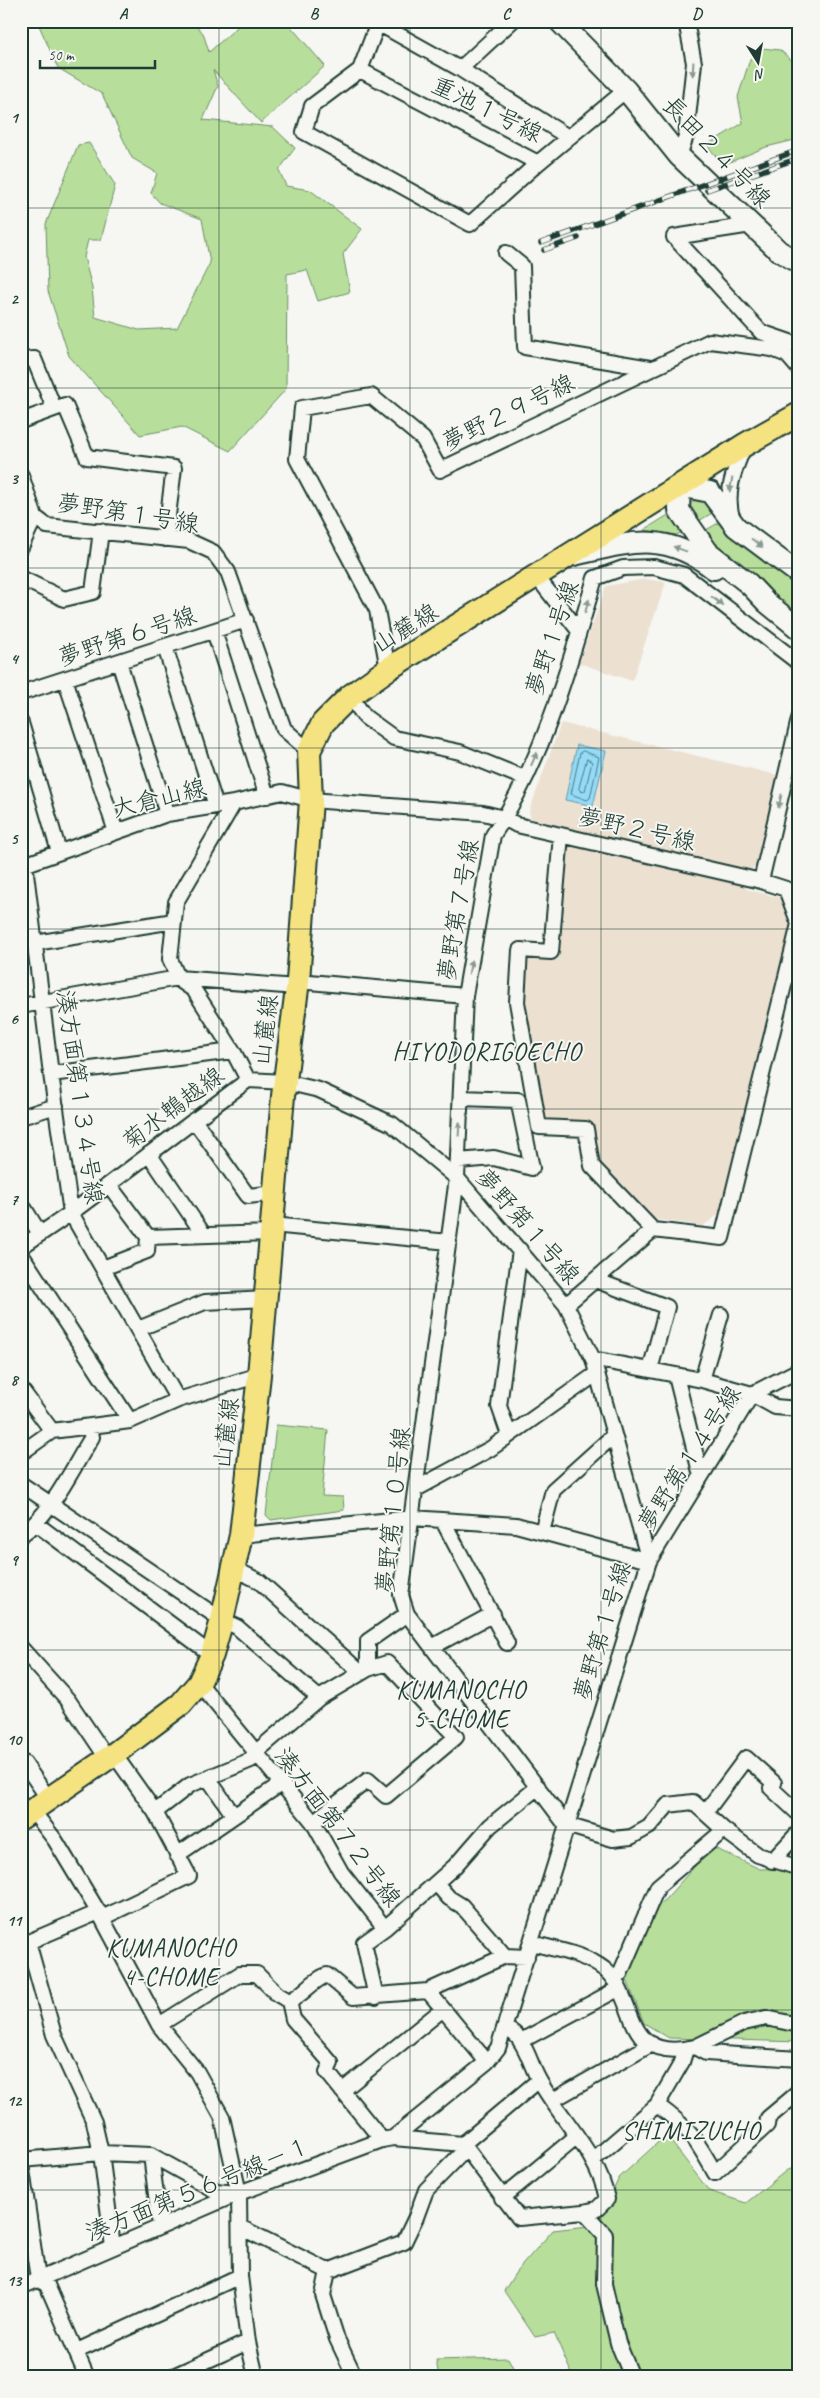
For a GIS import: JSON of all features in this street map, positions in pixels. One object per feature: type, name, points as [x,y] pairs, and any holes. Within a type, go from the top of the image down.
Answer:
[{"type":"main road","name":"山麓線","points":[[34,1809],[181,1704],[200,1683],[212,1656],[222,1620],[240,1535],[259,1375],[285,1082],[297,984],[311,800],[309,751],[323,723],[350,696],[388,669],[746,444],[799,414]]},
{"type":"street","points":[[460,69],[512,21]]},
{"type":"street","name":"長田２４号線","points":[[559,21],[626,90],[679,156],[779,251],[799,263]]},
{"type":"street","points":[[679,156],[686,136],[694,63],[686,21]]},
{"type":"street","points":[[538,163],[470,224],[304,132],[312,106],[360,70],[376,22],[460,69],[568,137]]},
{"type":"street","name":"重池１号線","points":[[360,70],[538,163],[626,90]]},
{"type":"street","points":[[751,225],[674,237],[761,332],[799,345]]},
{"type":"street","points":[[506,253],[522,266],[525,347],[650,368]]},
{"type":"street","name":"夢野２９号線","points":[[388,669],[377,610],[297,459],[302,408],[371,396],[423,439],[440,470],[650,368],[710,341],[772,349],[787,355],[799,369]]},
{"type":"street","points":[[21,360],[34,359],[54,408]]},
{"type":"street","points":[[21,421],[65,405],[87,457],[174,468],[165,539]]},
{"type":"street","points":[[736,527],[729,509],[730,490],[734,470],[746,444]]},
{"type":"street","name":"夢野第１号線","points":[[21,475],[35,516],[47,526],[189,541],[213,552],[228,572],[284,729],[309,751]]},
{"type":"street","points":[[799,574],[736,527],[710,492],[680,486],[679,510],[708,552],[749,584],[766,602],[799,629]]},
{"type":"street","points":[[21,547],[35,516]]},
{"type":"street","points":[[21,578],[64,599],[93,592],[101,531]]},
{"type":"street","points":[[569,556],[630,542],[658,543],[681,549],[700,558],[748,596],[766,602]]},
{"type":"street","name":"夢野１号線","points":[[504,818],[534,761],[595,578],[623,568],[654,567],[684,575],[799,663]]},
{"type":"street","points":[[537,577],[579,630]]},
{"type":"street","name":"夢野第６号線","points":[[21,693],[246,620]]},
{"type":"street","points":[[214,631],[267,796]]},
{"type":"street","points":[[165,647],[216,806]]},
{"type":"street","points":[[119,662],[167,814]]},
{"type":"street","points":[[65,679],[116,832]]},
{"type":"street","points":[[350,696],[365,716],[394,738],[460,752],[524,778]]},
{"type":"street","points":[[761,881],[799,719]]},
{"type":"street","points":[[21,723],[59,852]]},
{"type":"street","name":"大倉山線","points":[[23,866],[167,814],[234,803],[282,792],[311,800]]},
{"type":"street","name":"夢野第７号線","points":[[311,800],[483,813],[504,818],[493,835],[465,996],[457,1178]]},
{"type":"street","points":[[234,803],[176,902],[170,959],[178,978],[194,990],[233,1051],[248,1080]]},
{"type":"street","name":"夢野２号線","points":[[504,818],[517,825],[761,881],[786,889],[799,924]]},
{"type":"street","points":[[561,835],[551,952],[520,950],[517,1002],[539,1127],[586,1130],[592,1166],[653,1230],[722,1238],[799,924]]},
{"type":"street","name":"湊方面第１３４号線","points":[[23,866],[71,1213],[178,1400]]},
{"type":"street","points":[[35,943],[174,921]]},
{"type":"street","points":[[21,1006],[178,978],[465,996]]},
{"type":"street","points":[[51,1074],[233,1051]]},
{"type":"street","name":"菊水鵯越線","points":[[21,1247],[71,1213],[248,1080],[285,1082]]},
{"type":"street","name":"夢野第１号線","points":[[285,1082],[319,1090],[392,1124],[457,1178],[566,1305],[593,1359],[648,1561],[566,1825],[532,1944],[498,2048],[487,2062],[388,2139]]},
{"type":"street","points":[[458,1161],[494,1158],[532,1168],[518,1100],[461,1098]]},
{"type":"street","points":[[21,1117],[56,1106]]},
{"type":"street","points":[[194,1120],[248,1196],[275,1193]]},
{"type":"street","points":[[149,1154],[204,1235]]},
{"type":"street","name":"夢野第１０号線","points":[[457,1178],[401,1595],[407,1614],[566,1825]]},
{"type":"street","points":[[103,1268],[147,1251],[148,1237],[109,1185]]},
{"type":"street","points":[[21,1202],[40,1234]]},
{"type":"street","points":[[148,1237],[204,1235],[272,1229],[449,1242]]},
{"type":"street","points":[[566,1305],[653,1230]]},
{"type":"street","points":[[509,1435],[499,1406],[520,1250]]},
{"type":"street","points":[[21,1254],[130,1421]]},
{"type":"street","points":[[595,1280],[668,1308],[650,1370]]},
{"type":"street","points":[[138,1329],[205,1302],[266,1299]]},
{"type":"street","points":[[702,1380],[721,1315]]},
{"type":"street","points":[[593,1359],[702,1380],[752,1394],[775,1407],[799,1409]]},
{"type":"street","name":"夢野第１４号線","points":[[648,1561],[752,1394],[799,1370]]},
{"type":"street","points":[[416,1489],[490,1449],[596,1374]]},
{"type":"street","points":[[21,1453],[52,1431],[130,1421],[178,1400],[259,1375]]},
{"type":"street","points":[[676,1376],[701,1476]]},
{"type":"street","points":[[21,1389],[52,1431]]},
{"type":"street","points":[[21,1535],[35,1523],[50,1504],[92,1437],[89,1426]]},
{"type":"street","points":[[542,1532],[554,1490],[613,1436]]},
{"type":"street","points":[[21,1484],[222,1620],[236,1627],[319,1698]]},
{"type":"street","points":[[240,1535],[412,1518],[516,1525],[648,1561]]},
{"type":"street","points":[[443,1521],[507,1643]]},
{"type":"street","points":[[35,1523],[212,1656]]},
{"type":"street","points":[[233,1568],[259,1581],[364,1671]]},
{"type":"street","points":[[364,1671],[368,1641],[407,1614]]},
{"type":"street","points":[[432,1647],[493,1614]]},
{"type":"street","points":[[21,1648],[68,1700],[154,1812],[188,1876],[101,1915],[25,1944],[54,2035],[94,2122],[101,2153],[112,2247]]},
{"type":"street","points":[[154,1812],[190,1786],[251,1760],[255,1754],[319,1698],[364,1671],[387,1663],[456,1737],[386,1796],[368,1780],[313,1822]]},
{"type":"street","name":"湊方面第７２号線","points":[[200,1683],[255,1754],[282,1783],[313,1822],[342,1872],[386,1928]]},
{"type":"street","points":[[705,1813],[746,1758],[774,1783],[771,1788],[799,1814]]},
{"type":"street","points":[[21,1763],[24,1764],[34,1809],[101,1915],[159,2024],[197,2072],[222,2117],[239,2193],[240,2276],[248,2342],[256,2377]]},
{"type":"street","points":[[208,1778],[234,1816]]},
{"type":"street","points":[[177,1855],[282,1783]]},
{"type":"street","points":[[376,1997],[364,1943],[386,1928],[455,1866],[490,1826],[538,1787]]},
{"type":"street","points":[[566,1825],[613,1839],[631,1837],[649,1827],[668,1805],[693,1802],[724,1830],[758,1855],[799,1868]]},
{"type":"street","points":[[521,2040],[615,1984],[658,1886],[724,1830]]},
{"type":"street","points":[[772,1860],[799,1832]]},
{"type":"street","points":[[436,1882],[448,1898],[462,1906],[504,1956]]},
{"type":"street","points":[[532,1944],[582,1956],[604,1969],[615,1984],[635,2028],[647,2042],[662,2048],[691,2048],[706,2052],[799,2059]]},
{"type":"street","points":[[289,2001],[298,1998],[321,1977],[327,1975],[353,1997],[376,1997],[428,1991],[504,1956],[527,1958]]},
{"type":"street","points":[[159,2024],[240,1974],[257,1974],[277,1994],[289,2001],[293,2019],[331,2062],[327,2072],[342,2091],[388,2139],[464,2146],[519,2218],[590,2210],[607,2199],[604,2185],[593,2160],[539,2080],[521,2040],[510,2030],[504,2028]]},
{"type":"street","points":[[428,1991],[487,2062]]},
{"type":"street","points":[[342,2091],[443,2009]]},
{"type":"street","points":[[593,2160],[657,2105],[691,2048],[744,2023],[766,2018],[799,2025]]},
{"type":"street","points":[[552,2100],[652,2044]]},
{"type":"street","points":[[240,2227],[328,2271],[404,2242],[426,2190],[464,2146],[539,2080]]},
{"type":"street","points":[[657,2105],[682,2123],[696,2139],[715,2173],[767,2125],[768,2118],[799,2092]]},
{"type":"street","points":[[502,2198],[577,2136]]},
{"type":"street","name":"湊方面第５６号線－１","points":[[21,2287],[239,2193],[388,2139]]},
{"type":"street","points":[[21,2160],[101,2153],[151,2155],[216,2191],[239,2193]]},
{"type":"street","points":[[151,2155],[160,2227]]},
{"type":"street","points":[[21,2164],[23,2188],[38,2279],[48,2285],[87,2377]]},
{"type":"street","points":[[590,2210],[605,2235],[604,2284],[618,2343],[632,2377]]},
{"type":"street","points":[[328,2271],[323,2295],[337,2339],[354,2377]]},
{"type":"street","points":[[76,2350],[240,2276]]},
{"type":"street","points":[[171,2377],[248,2342]]},
{"type":"shaded area","points":[[645,579],[666,582],[632,681],[579,663],[606,586]]},
{"type":"shaded area","points":[[561,723],[777,775],[757,865],[749,871],[746,889],[781,898],[790,928],[722,1212],[703,1226],[652,1219],[597,1163],[593,1124],[543,1121],[523,1002],[527,957],[557,960],[570,831],[532,822],[529,812]]},
{"type":"green space","points":[[37,21],[192,21],[203,33],[209,52],[244,21],[286,21],[325,66],[261,123],[213,70],[218,86],[203,120],[273,127],[295,148],[279,170],[286,186],[310,190],[362,229],[343,254],[350,292],[318,301],[307,270],[287,274],[286,389],[230,451],[182,427],[140,435],[69,356],[48,291],[46,224],[78,145],[89,143],[115,185],[101,240],[88,240],[84,257],[92,288],[95,317],[139,330],[177,328],[210,263],[202,219],[160,203],[151,193],[157,173],[132,158],[102,94],[58,68]]},
{"type":"green space","points":[[762,48],[780,50],[799,67],[799,139],[766,147],[723,165],[707,145],[743,123],[738,97],[750,59]]},
{"type":"green space","points":[[699,497],[711,508],[712,513],[694,524],[685,507]]},
{"type":"green space","points":[[673,512],[685,530],[677,535],[644,530]]},
{"type":"green space","points":[[720,522],[726,531],[799,585],[799,617],[701,533]]},
{"type":"green space","points":[[276,1425],[328,1430],[322,1496],[343,1497],[344,1510],[271,1520],[266,1515]]},
{"type":"green space","points":[[712,1847],[760,1869],[799,1868],[799,2042],[669,2038],[644,2023],[627,1980],[652,1914]]},
{"type":"green space","points":[[666,2135],[709,2191],[746,2203],[787,2170],[799,2167],[799,2377],[573,2377],[554,2333],[535,2337],[504,2291],[516,2272],[553,2230],[597,2225],[619,2178]]},
{"type":"green space","points":[[508,2358],[518,2377],[439,2377],[436,2360]]},
{"type":"water","points":[[577,745],[606,751],[593,806],[565,800]]},
{"type":"railway","points":[[541,243],[799,150]]},
{"type":"railway","points":[[707,190],[799,158]]},
{"type":"railway","points":[[544,250],[578,238]]},
{"type":"district","name":"HIYODORIGOECHO","points":[[487,1051]]},
{"type":"district","name":"KUMANOCHO 5-CHOME","points":[[461,1704]]},
{"type":"district","name":"KUMANOCHO 4-CHOME","points":[[171,1962]]},
{"type":"district","name":"SHIMIZUCHO","points":[[691,2130]]}]
